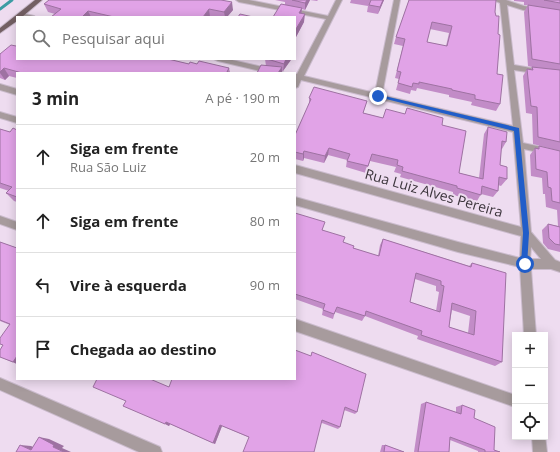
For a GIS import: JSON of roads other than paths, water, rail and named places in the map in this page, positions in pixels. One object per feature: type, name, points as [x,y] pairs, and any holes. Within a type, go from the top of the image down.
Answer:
[{"type":"main road","points":[[19,16],[40,0]]},
{"type":"main road","points":[[0,31],[16,18]]},
{"type":"street","points":[[239,0],[330,18]]},
{"type":"street","points":[[339,0],[296,79],[378,96],[517,130]]},
{"type":"street","points":[[378,96],[396,0]]},
{"type":"street","points":[[530,332],[525,264],[526,233],[519,145],[501,1],[523,8],[560,14]]},
{"type":"street","points":[[222,60],[276,72]]},
{"type":"street","points":[[510,66],[560,75]]},
{"type":"street","points":[[0,87],[16,92]]},
{"type":"street","points":[[0,115],[16,120]]},
{"type":"street","points":[[519,145],[560,154]]},
{"type":"street","name":"Rua Luiz Alves Pereira","points":[[296,168],[526,233]]},
{"type":"street","points":[[296,201],[458,247],[525,264],[556,265]]},
{"type":"street","points":[[0,220],[16,226]]},
{"type":"street","points":[[526,233],[556,265]]},
{"type":"street","points":[[296,325],[512,400]]},
{"type":"street","points":[[0,384],[155,452]]},
{"type":"street","points":[[539,440],[540,452]]},
{"type":"waterway","points":[[0,9],[12,0]]}]
